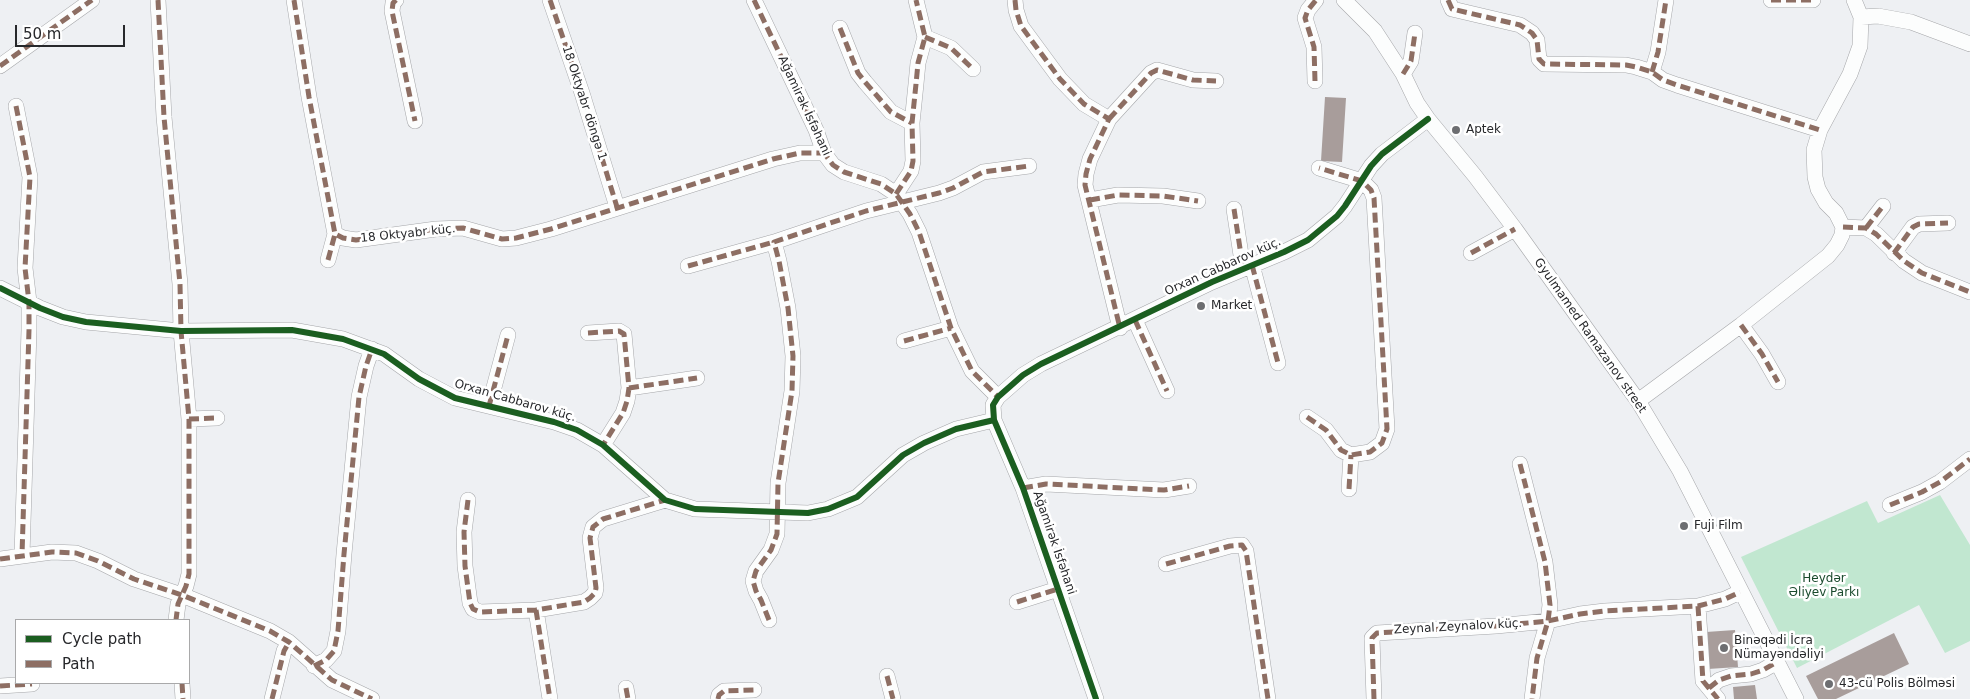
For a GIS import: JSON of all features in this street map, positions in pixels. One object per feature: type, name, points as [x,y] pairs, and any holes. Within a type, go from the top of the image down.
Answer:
[{"type":"street","points":[[0,66],[92,0]]},
{"type":"street","points":[[158,0],[164,117],[180,284],[181,331],[189,418],[189,574],[178,604],[176,619]]},
{"type":"street","points":[[294,0],[309,97],[335,234],[328,260]]},
{"type":"street","points":[[396,0],[393,3],[392,11],[415,121]]},
{"type":"street","name":"18 Oktyabr döngə 1","points":[[550,0],[618,207]]},
{"type":"street","name":"Ağamirək İsfəhani","points":[[754,0],[816,130],[824,154],[833,165],[844,172],[881,184],[899,198]]},
{"type":"street","points":[[899,198],[911,172],[913,154],[912,123],[918,63],[925,37],[916,0]]},
{"type":"street","points":[[1015,0],[1021,26],[1060,79],[1084,104],[1109,119]]},
{"type":"street","points":[[1315,81],[1312,38],[1305,18],[1308,10],[1316,0]]},
{"type":"street","name":"Gyulmamed Ramazanov street","points":[[1344,0],[1374,31],[1403,74],[1417,103],[1428,119],[1475,176],[1515,229],[1638,402],[1680,471],[1796,699]]},
{"type":"street","points":[[1448,0],[1452,9],[1520,25],[1532,33],[1537,40],[1539,59],[1544,64],[1626,65],[1652,72],[1662,80],[1677,86],[1820,130]]},
{"type":"street","points":[[1652,72],[1658,52],[1666,0]]},
{"type":"street","points":[[1771,0],[1813,0]]},
{"type":"street","points":[[1638,402],[1741,325],[1828,256],[1837,245],[1842,235],[1843,227],[1836,213],[1822,196],[1815,177],[1814,150],[1820,130],[1850,74],[1860,46],[1861,17],[1854,0]]},
{"type":"street","points":[[1861,17],[1878,16],[1910,22],[1970,44]]},
{"type":"street","points":[[840,28],[858,73],[891,112],[903,120],[912,123]]},
{"type":"street","points":[[1403,74],[1411,61],[1416,33]]},
{"type":"street","points":[[925,37],[951,48],[973,69]]},
{"type":"street","points":[[1120,328],[1085,185],[1090,159],[1109,119],[1151,73],[1157,70],[1194,80],[1216,81]]},
{"type":"street","points":[[16,106],[30,177],[26,268],[29,302],[22,555]]},
{"type":"street","name":"Orxan Cabbarov küç.","points":[[998,397],[1023,375],[1042,364],[1212,282],[1308,240],[1337,216],[1371,166],[1382,154],[1428,119]]},
{"type":"street","name":"18 Oktyabr küç.","points":[[335,234],[356,240],[436,229],[463,228],[502,239],[516,238],[551,229],[773,159],[800,154],[824,154]]},
{"type":"street","points":[[688,266],[774,242],[899,198],[953,188],[984,172],[1029,166]]},
{"type":"street","points":[[1307,417],[1326,430],[1341,450],[1350,455],[1370,452],[1382,443],[1387,429],[1374,198],[1371,190],[1362,181],[1318,168]]},
{"type":"street","points":[[1090,200],[1118,195],[1163,196],[1198,201]]},
{"type":"street","points":[[899,198],[919,232],[951,328],[972,371],[998,397],[993,405],[994,420]]},
{"type":"street","points":[[1866,228],[1883,206]]},
{"type":"street","points":[[1234,209],[1247,267],[1278,363]]},
{"type":"street","points":[[1894,253],[1913,227],[1919,224],[1948,223]]},
{"type":"street","points":[[1843,227],[1866,228],[1876,234],[1894,253],[1922,273],[1970,292]]},
{"type":"street","points":[[1471,253],[1515,229]]},
{"type":"street","points":[[769,620],[754,581],[756,571],[771,550],[778,534],[778,483],[792,391],[793,356],[788,308],[774,242]]},
{"type":"street","name":"Orxan Cabbarov küç.","points":[[0,288],[63,317],[86,322],[181,331],[292,330],[342,339],[384,354],[419,379],[455,398],[562,424],[577,430],[603,445],[665,500],[695,509],[808,513],[840,505],[857,498],[903,455],[924,443],[956,430],[994,420]]},
{"type":"street","points":[[1135,320],[1168,391]]},
{"type":"street","points":[[1741,325],[1762,354],[1778,382]]},
{"type":"street","points":[[904,340],[951,328]]},
{"type":"street","points":[[588,334],[619,331],[624,334],[629,388],[623,413],[603,445]]},
{"type":"street","points":[[489,406],[508,336]]},
{"type":"street","points":[[314,666],[326,660],[334,651],[338,631],[360,397],[366,366],[372,349]]},
{"type":"street","points":[[629,388],[697,378]]},
{"type":"street","points":[[189,418],[217,418]]},
{"type":"street","name":"Ağamirək İsfəhani","points":[[994,420],[1022,488],[1096,699]]},
{"type":"street","points":[[1349,489],[1350,455]]},
{"type":"street","points":[[1890,505],[1934,485],[1970,459]]},
{"type":"street","points":[[1520,464],[1545,562],[1550,605],[1548,621],[1537,658],[1532,699]]},
{"type":"street","points":[[1022,488],[1046,484],[1164,490],[1189,486]]},
{"type":"street","points":[[468,500],[464,532],[465,566],[470,603],[473,609],[480,612],[536,610],[584,602],[595,593],[596,588],[590,538],[593,527],[603,519],[665,500]]},
{"type":"street","points":[[1166,564],[1230,546],[1242,545],[1246,551],[1268,699]]},
{"type":"street","points":[[0,559],[52,552],[76,554],[98,561],[134,579],[182,595],[270,631],[289,642],[332,680],[357,695],[372,699]]},
{"type":"street","points":[[1018,602],[1058,589]]},
{"type":"street","name":"Zeynal Zeynalov küç.","points":[[1374,699],[1372,638],[1377,633],[1496,626],[1548,621],[1580,614],[1698,606],[1725,599],[1740,592]]},
{"type":"street","points":[[1698,606],[1703,681],[1713,694],[1719,680],[1731,676],[1751,674],[1777,662]]},
{"type":"street","points":[[536,610],[550,699]]},
{"type":"street","points":[[272,699],[284,651],[289,642]]},
{"type":"street","points":[[887,676],[892,699]]},
{"type":"street","points":[[0,686],[32,684]]},
{"type":"street","points":[[182,684],[183,699]]},
{"type":"street","points":[[718,699],[719,695],[724,691],[754,690]]},
{"type":"green space","name":"Heydər Əliyev Parkı","points":[[1940,495],[1970,545],[1970,641],[1945,653],[1919,605],[1797,668],[1741,557],[1867,501],[1878,523]]},
{"type":"building","points":[[1325,97],[1346,98],[1342,162],[1321,161]]},
{"type":"building","points":[[1735,630],[1738,667],[1708,669],[1706,632]]},
{"type":"building","points":[[1894,633],[1909,664],[1836,699],[1818,699],[1806,676]]},
{"type":"building","points":[[1755,685],[1757,699],[1734,699],[1733,687]]},
{"type":"marked path","points":[[0,66],[92,0]]},
{"type":"marked path","points":[[158,0],[164,117],[180,284],[181,331],[189,419],[189,574],[178,604],[176,619]]},
{"type":"marked path","points":[[294,0],[309,97],[335,234],[343,238],[356,240],[436,229],[463,228],[502,239],[516,238],[551,229],[773,159],[800,153],[824,153]]},
{"type":"marked path","points":[[396,0],[393,3],[392,11],[415,121]]},
{"type":"marked path","points":[[550,0],[582,93],[617,207]]},
{"type":"marked path","points":[[754,0],[816,130],[824,153],[833,165],[844,172],[881,184],[896,194],[910,214],[919,232],[951,328],[972,371],[998,397]]},
{"type":"marked path","points":[[896,194],[911,171],[913,161],[912,123],[918,63],[925,37],[916,0]]},
{"type":"marked path","points":[[1015,0],[1021,26],[1060,79],[1084,104],[1109,119],[1090,159],[1085,185],[1120,328]]},
{"type":"marked path","points":[[1315,81],[1314,47],[1305,18],[1308,10],[1316,0]]},
{"type":"marked path","points":[[1448,0],[1452,9],[1520,25],[1532,33],[1537,40],[1539,59],[1544,64],[1626,65],[1636,67],[1652,72],[1663,80],[1677,85],[1820,130]]},
{"type":"marked path","points":[[1652,72],[1658,52],[1666,0]]},
{"type":"marked path","points":[[1771,0],[1813,0]]},
{"type":"marked path","points":[[840,28],[858,73],[891,112],[912,123]]},
{"type":"marked path","points":[[1403,74],[1411,61],[1415,33]]},
{"type":"marked path","points":[[925,37],[951,48],[973,69]]},
{"type":"marked path","points":[[1109,119],[1151,73],[1157,70],[1193,80],[1216,81]]},
{"type":"marked path","points":[[16,106],[30,177],[25,268],[29,302],[29,330],[22,555]]},
{"type":"marked path","points":[[769,620],[753,581],[756,571],[771,550],[777,534],[778,483],[792,391],[793,356],[788,308],[774,242],[866,211],[939,193],[953,188],[983,172],[1029,166]]},
{"type":"marked path","points":[[1307,417],[1326,430],[1341,450],[1351,455],[1370,452],[1382,443],[1387,429],[1374,198],[1371,190],[1362,181],[1319,168]]},
{"type":"marked path","points":[[1090,200],[1118,195],[1163,196],[1198,201]]},
{"type":"marked path","points":[[1866,228],[1883,206]]},
{"type":"marked path","points":[[1234,209],[1243,268]]},
{"type":"marked path","points":[[1894,253],[1913,227],[1919,224],[1948,223]]},
{"type":"marked path","points":[[1843,227],[1866,228],[1876,234],[1904,261],[1922,273],[1970,292]]},
{"type":"marked path","points":[[1471,253],[1515,229]]},
{"type":"marked path","points":[[328,260],[335,234]]},
{"type":"marked path","points":[[688,266],[774,242]]},
{"type":"marked path","points":[[1252,265],[1278,363]]},
{"type":"marked path","points":[[1135,320],[1167,391]]},
{"type":"marked path","points":[[1741,325],[1762,354],[1778,382]]},
{"type":"marked path","points":[[904,341],[951,328]]},
{"type":"marked path","points":[[588,333],[619,331],[624,334],[629,388],[627,401],[623,413],[603,445]]},
{"type":"marked path","points":[[489,406],[508,335]]},
{"type":"marked path","points":[[314,666],[326,660],[334,651],[338,631],[359,397],[372,349]]},
{"type":"marked path","points":[[629,388],[697,378]]},
{"type":"marked path","points":[[189,419],[217,418]]},
{"type":"marked path","points":[[1349,489],[1351,455]]},
{"type":"marked path","points":[[1890,505],[1922,492],[1940,482],[1970,459]]},
{"type":"marked path","points":[[1520,464],[1545,562],[1550,605],[1548,621],[1537,658],[1532,699]]},
{"type":"marked path","points":[[1023,488],[1046,484],[1164,490],[1189,486]]},
{"type":"marked path","points":[[468,500],[464,532],[465,566],[470,603],[473,609],[480,612],[536,610],[584,602],[595,593],[596,588],[590,538],[593,527],[603,519],[665,500]]},
{"type":"marked path","points":[[1166,564],[1230,546],[1242,545],[1246,551],[1268,699]]},
{"type":"marked path","points":[[0,559],[52,552],[76,553],[98,561],[134,579],[182,595],[270,631],[289,642],[332,680],[372,699]]},
{"type":"marked path","points":[[1017,602],[1058,589]]},
{"type":"marked path","points":[[1374,699],[1372,638],[1377,633],[1496,626],[1548,621],[1605,611],[1698,606],[1725,599],[1740,592]]},
{"type":"marked path","points":[[1698,606],[1703,681],[1718,699]]},
{"type":"marked path","points":[[536,610],[550,699]]},
{"type":"marked path","points":[[272,699],[284,651],[289,642]]},
{"type":"marked path","points":[[1709,688],[1719,680],[1731,676],[1751,674],[1777,662]]},
{"type":"marked path","points":[[887,676],[893,699]]},
{"type":"marked path","points":[[0,686],[32,684]]},
{"type":"marked path","points":[[182,684],[183,699]]},
{"type":"marked path","points":[[626,688],[628,699]]},
{"type":"marked path","points":[[718,699],[719,695],[724,691],[754,690]]},
{"type":"cycle path","points":[[1096,699],[1023,488],[994,420],[993,405],[998,397],[1023,375],[1041,364],[1212,282],[1308,240],[1337,216],[1371,166],[1382,154],[1428,119]]},
{"type":"cycle path","points":[[0,288],[40,308],[63,317],[86,322],[181,331],[292,330],[343,339],[384,354],[419,379],[455,398],[554,422],[577,430],[603,445],[665,500],[695,509],[808,513],[828,509],[857,497],[903,455],[924,443],[956,429],[994,420]]},
{"type":"place","name":"Aptek","points":[[1456,130]]},
{"type":"place","name":"Market","points":[[1201,306]]},
{"type":"place","name":"Fuji Film","points":[[1684,526]]},
{"type":"place","name":"Binəqədi İcra Nümayəndəliyi","points":[[1724,648]]},
{"type":"place","name":"43-cü Polis Bölməsi","points":[[1829,684]]}]
